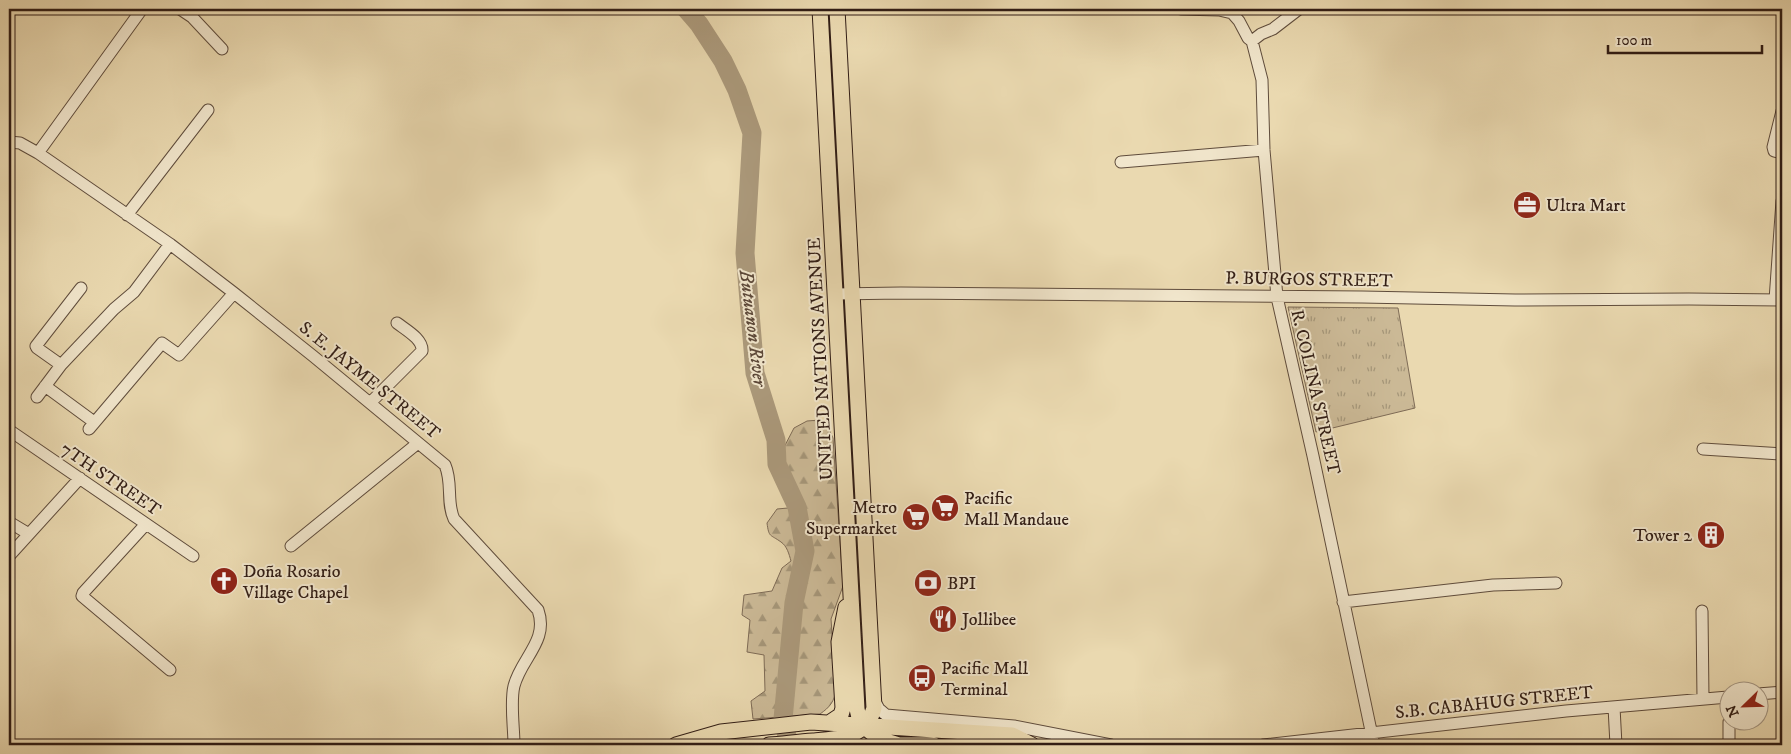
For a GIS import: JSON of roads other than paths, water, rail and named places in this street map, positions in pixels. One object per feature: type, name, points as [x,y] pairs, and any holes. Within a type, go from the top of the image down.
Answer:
[{"type":"main road","name":"UNITED NATIONS AVENUE","points":[[820,9],[857,709],[859,718],[864,726]]},
{"type":"main road","name":"UNITED NATIONS AVENUE","points":[[837,9],[874,700]]},
{"type":"main road","points":[[829,723],[839,717],[842,710],[839,642],[850,584]]},
{"type":"main road","points":[[769,745],[844,737],[854,734],[864,726],[873,713],[874,700]]},
{"type":"main road","points":[[676,745],[714,734],[753,727],[811,722],[1012,735],[1032,745]]},
{"type":"main road","points":[[864,726],[879,738],[899,745]]},
{"type":"main road","points":[[885,745],[934,745]]},
{"type":"street","points":[[38,153],[142,9]]},
{"type":"street","points":[[180,9],[192,18],[222,49]]},
{"type":"street","name":"R. COLINA STREET","points":[[1181,9],[1219,10],[1232,13],[1239,21],[1248,38],[1252,41],[1262,80],[1264,150],[1277,297],[1313,456],[1374,745]]},
{"type":"street","points":[[1252,41],[1273,29],[1299,9]]},
{"type":"street","points":[[127,215],[208,110]]},
{"type":"street","points":[[1782,111],[1773,147],[1774,150],[1782,154]]},
{"type":"street","name":"S. E. JAYME STREET","points":[[9,142],[20,143],[38,153],[170,244],[313,356],[445,465],[450,483],[450,511],[454,519],[538,610],[542,620],[536,644],[514,686],[514,745]]},
{"type":"street","points":[[1121,162],[1264,150]]},
{"type":"street","points":[[1779,300],[1782,201]]},
{"type":"street","points":[[37,397],[61,365],[114,309],[134,292],[170,244]]},
{"type":"street","points":[[61,365],[36,346],[81,288]]},
{"type":"street","points":[[45,386],[92,426],[162,343],[179,355],[234,293]]},
{"type":"street","name":"P. BURGOS STREET","points":[[835,294],[1515,300],[1779,300]]},
{"type":"street","points":[[370,403],[422,351],[423,347],[420,341],[397,324]]},
{"type":"street","name":"7TH STREET","points":[[9,430],[193,556]]},
{"type":"street","points":[[291,546],[418,443]]},
{"type":"street","points":[[1704,449],[1782,454]]},
{"type":"street","points":[[9,556],[80,478]]},
{"type":"street","points":[[9,522],[29,534]]},
{"type":"street","points":[[146,524],[82,596],[170,670]]},
{"type":"street","points":[[1343,602],[1493,585],[1556,583]]},
{"type":"street","points":[[1702,612],[1703,699]]},
{"type":"street","points":[[1768,693],[1782,692]]},
{"type":"street","name":"S.B. CABAHUG STREET","points":[[1263,745],[1718,697]]},
{"type":"street","points":[[874,700],[879,709],[886,715],[1014,726],[1111,745]]},
{"type":"street","points":[[1614,707],[1616,745]]},
{"type":"street","points":[[1729,732],[1729,745]]},
{"type":"waterway","name":"Butuanon River","points":[[686,9],[699,24],[723,61],[737,90],[752,133],[745,253],[755,373],[776,440],[777,464],[797,507],[805,551],[794,603],[783,719],[789,745]]},
{"type":"place","name":"Ultra Mart","points":[[1527,205]]},
{"type":"place","name":"Pacific Mall Mandaue","points":[[945,508]]},
{"type":"place","name":"Metro Supermarket","points":[[916,517]]},
{"type":"place","name":"Tower 2","points":[[1711,535]]},
{"type":"place","name":"Doña Rosario Village Chapel","points":[[224,581]]},
{"type":"place","name":"BPI","points":[[928,583]]},
{"type":"place","name":"Jollibee","points":[[943,619]]},
{"type":"place","name":"Pacific Mall Terminal","points":[[922,678]]}]
